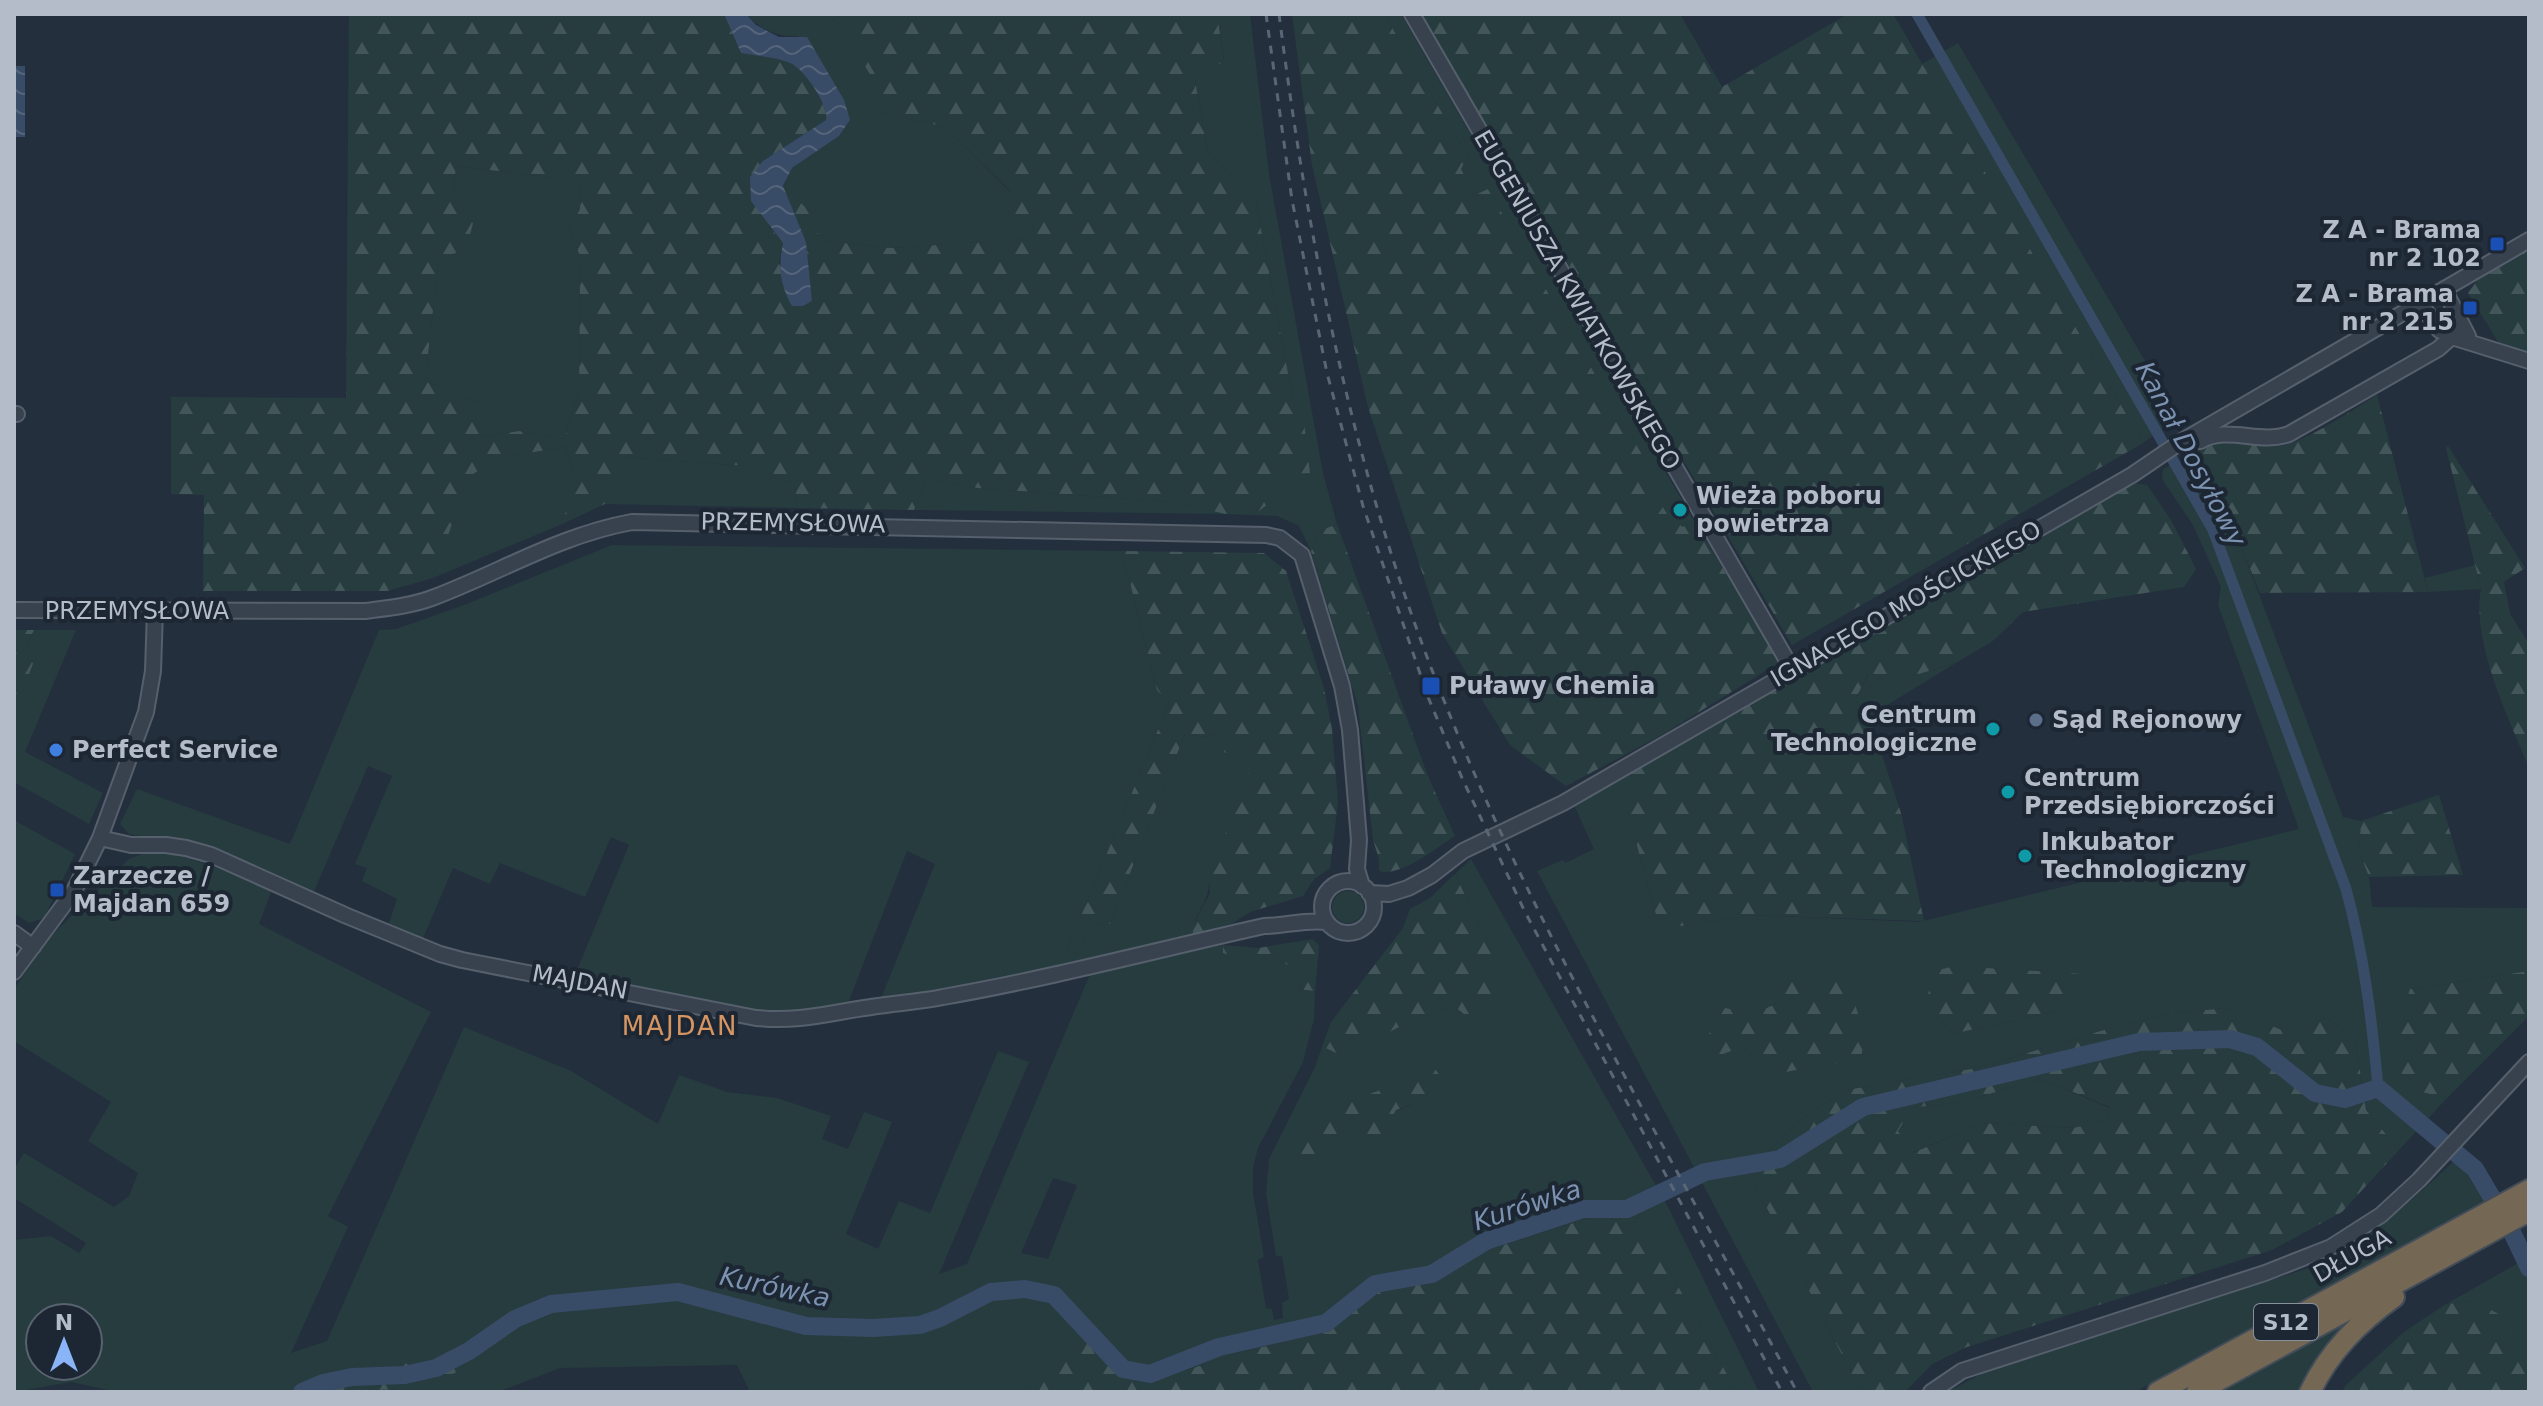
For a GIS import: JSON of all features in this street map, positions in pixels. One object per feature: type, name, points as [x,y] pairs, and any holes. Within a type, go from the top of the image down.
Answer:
[{"type":"highway","name":"S12","points":[[2197,1392],[2437,1261],[2486,1224],[2524,1203]]},
{"type":"highway","name":"DŁUGA","points":[[2158,1392],[2486,1224]]},
{"type":"highway","points":[[2310,1392],[2335,1349],[2351,1331],[2437,1261]]},
{"type":"street","name":"EUGENIUSZA KWIATKOWSKIEGO","points":[[1412,14],[1792,669]]},
{"type":"street","name":"IGNACEGO MOŚCICKIEGO","points":[[1366,889],[1388,894],[1408,888],[1432,875],[1463,851],[1563,803],[2156,462],[2241,408],[2529,240]]},
{"type":"street","points":[[2444,289],[2458,332],[2471,343],[2529,361]]},
{"type":"street","points":[[2421,304],[2439,330],[2458,332]]},
{"type":"street","name":"IGNACEGO MOŚCICKIEGO","points":[[2184,445],[2213,434],[2273,438],[2295,431],[2438,349],[2458,332]]},
{"type":"street","points":[[2241,408],[2237,420],[2243,435]]},
{"type":"street","name":"PRZEMYSŁOWA","points":[[14,610],[365,611],[404,606],[431,598],[573,536],[632,522],[1266,535],[1292,545],[1302,555],[1308,568],[1347,708],[1359,849],[1357,869],[1366,889]]},
{"type":"street","points":[[14,972],[74,891],[100,838],[146,712],[153,671],[155,611]]},
{"type":"street","name":"PRZEMYSŁOWA","points":[[1340,883],[1348,868],[1357,828]]},
{"type":"street","name":"MAJDAN","points":[[100,838],[131,845],[186,848],[211,855],[347,916],[462,960],[756,1018],[784,1020],[950,996],[1264,926],[1327,922]]},
{"type":"street","name":"IGNACEGO MOŚCICKIEGO","points":[[1373,913],[1384,905],[1419,892],[1432,875]]},
{"type":"street","points":[[1351,882],[1366,889],[1374,903],[1367,925],[1351,933],[1340,932],[1327,922],[1323,911],[1324,900],[1330,890],[1340,883],[1351,882]]},
{"type":"street","name":"MAJDAN","points":[[1264,926],[1307,912],[1324,900]]},
{"type":"street","points":[[14,933],[33,947]]},
{"type":"street","points":[[1931,1392],[1945,1380],[1976,1366],[2265,1273],[2320,1252],[2350,1236],[2381,1215],[2529,1062]]},
{"type":"green space","points":[[349,14],[724,14],[741,53],[779,59],[796,67],[814,88],[826,113],[826,120],[763,161],[769,226],[783,243],[779,263],[792,306],[803,306],[812,301],[806,242],[789,202],[800,202],[811,213],[813,228],[826,241],[891,248],[1031,239],[1033,224],[1009,210],[1010,191],[945,127],[874,111],[873,101],[880,91],[839,23],[823,14],[1217,14],[1224,61],[1195,80],[1208,153],[1255,197],[1293,400],[1303,413],[1310,473],[1272,475],[1272,501],[1254,515],[1225,514],[1175,502],[977,488],[927,479],[914,510],[797,508],[795,484],[747,466],[625,457],[605,504],[560,525],[578,483],[565,447],[504,457],[469,476],[433,578],[387,591],[203,591],[204,495],[171,494],[171,397],[346,398]],"holes":[[[456,166],[581,181],[580,209],[569,229],[580,256],[579,392],[564,439],[519,431],[483,437],[486,406],[425,381],[439,258],[466,250],[477,208],[454,193]]]},
{"type":"green space","points":[[746,14],[823,14],[839,23],[881,91],[874,111],[945,127],[1010,192],[1033,223],[1032,239],[891,248],[826,241],[813,228],[800,202],[789,202],[783,187],[792,168],[839,136],[850,120],[798,36],[769,31]]},
{"type":"green space","points":[[1217,14],[1250,14],[1269,174],[1323,473],[1337,524],[1322,530],[1311,551],[1299,526],[1277,516],[1254,515],[1272,501],[1272,475],[1303,413],[1293,400],[1255,197],[1208,153],[1195,79],[1224,60]]},
{"type":"green space","points":[[1292,14],[1384,14],[1468,157],[1461,169],[1475,195],[1488,189],[1597,378],[1585,385],[1602,415],[1615,408],[1664,493],[1643,523],[1648,529],[1669,498],[1673,503],[1669,510],[1682,527],[1694,521],[1780,662],[1660,736],[1566,786],[1510,745],[1442,633],[1368,407],[1312,165]]},
{"type":"green space","points":[[1384,14],[1401,14],[1694,521],[1682,527],[1669,510],[1648,530],[1642,523],[1616,409],[1602,416],[1585,385],[1596,378],[1488,189],[1475,195],[1461,169],[1468,157]]},
{"type":"green space","points":[[1421,14],[1680,14],[1722,87],[1848,14],[1893,14],[2143,443],[1792,645]]},
{"type":"green space","points":[[1958,43],[2178,417],[2143,443],[1922,64]]},
{"type":"green space","points":[[456,166],[581,181],[580,209],[569,229],[580,256],[579,392],[564,439],[519,431],[482,437],[486,406],[425,381],[439,257],[454,193]]},
{"type":"green space","points":[[2529,249],[2529,353],[2499,343],[2468,293],[2479,278]]},
{"type":"green space","points":[[2377,395],[2428,592],[2260,593],[2230,520],[2194,452],[2213,441],[2223,440],[2277,446],[2288,444],[2328,425]]},
{"type":"green space","points":[[2448,446],[2525,568],[2504,582],[2510,614],[2529,644],[2529,767],[2502,704],[2487,656],[2479,610],[2481,589]]},
{"type":"green space","points":[[565,447],[578,483],[560,525],[433,578],[468,476],[504,457]]},
{"type":"green space","points":[[2194,452],[2231,520],[2343,817],[2361,821],[2359,851],[2369,877],[2372,907],[2529,908],[2529,971],[2410,989],[2422,1091],[2447,1098],[2399,1150],[2366,1110],[2355,1038],[2326,1018],[2290,1034],[2227,1008],[2175,1013],[2124,1024],[1977,1068],[1846,1090],[1797,1122],[1772,1148],[1753,1181],[1861,1392],[1813,1392],[1537,871],[1563,860],[1565,863],[1594,849],[1573,803],[1598,791],[1632,767],[1625,802],[1656,915],[1681,926],[1752,915],[1919,922],[2299,829],[2218,605],[2221,587],[2193,525],[2162,479],[2163,469]],"holes":[[[1780,1002],[1774,1074],[1742,1047],[1753,1014]],[[1926,1002],[2067,1009],[1952,1034]]]},
{"type":"green space","points":[[624,457],[747,466],[795,484],[797,508],[605,504]]},
{"type":"green space","points":[[927,479],[977,488],[1175,502],[1225,514],[914,510]]},
{"type":"green space","points":[[2133,483],[2147,485],[2171,520],[2196,569],[2184,587],[2023,612],[1994,640],[1956,663],[1892,682],[1882,683],[1868,674],[1855,700],[1869,716],[1901,813],[1924,921],[1752,915],[1681,926],[1656,915],[1625,802],[1625,782],[1632,767]]},
{"type":"green space","points":[[1337,524],[1427,774],[1455,836],[1408,866],[1388,872],[1379,871],[1373,840],[1358,706],[1311,551],[1322,530]]},
{"type":"green space","points":[[612,545],[1122,551],[1157,690],[1169,703],[1064,957],[1073,960],[1093,925],[1110,924],[1185,734],[1206,737],[1219,732],[1228,735],[1253,764],[1209,877],[1207,895],[1195,921],[1193,934],[1063,966],[880,1001],[935,864],[907,851],[847,1006],[785,1016],[574,977],[629,845],[611,837],[585,897],[500,863],[490,884],[453,868],[421,943],[387,929],[397,899],[362,881],[367,868],[355,864],[392,776],[368,766],[312,896],[197,846],[129,834],[120,824],[137,789],[290,844],[379,630],[396,629],[464,605]]},
{"type":"green space","points":[[1122,551],[1264,553],[1286,571],[1324,688],[1332,729],[1338,802],[1330,868],[1314,879],[1303,896],[1250,912],[1233,923],[1193,934],[1192,927],[1210,893],[1209,877],[1252,764],[1224,752],[1228,735],[1219,732],[1206,737],[1185,734],[1110,924],[1093,925],[1073,960],[1064,957],[1169,703],[1157,690]]},
{"type":"green space","points":[[2475,565],[2481,589],[2428,592],[2425,578]]},
{"type":"green space","points":[[14,630],[34,630],[25,649],[36,656],[29,674],[36,688],[25,711],[14,708]]},
{"type":"green space","points":[[34,630],[76,630],[25,752],[103,793],[89,824],[14,782],[14,708],[25,711],[29,674],[25,649]]},
{"type":"green space","points":[[1956,663],[1869,716],[1855,700],[1869,673],[1892,682]]},
{"type":"green space","points":[[2439,795],[2463,875],[2369,877],[2359,851],[2361,821]]},
{"type":"green space","points":[[14,820],[75,854],[44,918],[29,923],[14,913]]},
{"type":"green space","points":[[153,850],[184,857],[273,887],[259,924],[431,1012],[328,1216],[348,1227],[291,1353],[327,1341],[464,1027],[571,1071],[658,1124],[679,1075],[727,1092],[777,1098],[831,1116],[822,1139],[848,1149],[864,1112],[892,1122],[846,1234],[878,1249],[899,1201],[930,1213],[998,1051],[1029,1062],[939,1274],[967,1264],[1091,972],[1223,945],[1223,953],[1274,956],[1292,968],[1295,989],[1315,991],[1314,1019],[1303,1062],[1258,1148],[1253,1168],[1253,1193],[1264,1257],[1258,1260],[1266,1308],[1272,1309],[1274,1320],[1283,1318],[1282,1303],[1289,1299],[1282,1256],[1276,1256],[1266,1193],[1269,1159],[1315,1067],[1324,1041],[1326,1048],[1454,1006],[1492,952],[1455,874],[1471,859],[1668,1207],[1759,1392],[1737,1392],[1640,1218],[1602,1214],[1491,1249],[1434,1281],[1383,1288],[1330,1331],[1250,1350],[1152,1381],[1122,1374],[1034,1375],[1027,1392],[750,1392],[737,1365],[560,1368],[498,1392],[348,1392],[354,1390],[351,1370],[300,1392],[117,1392],[71,1382],[14,1392],[14,1240],[51,1236],[79,1253],[86,1243],[14,1198],[14,1169],[24,1153],[114,1207],[129,1196],[138,1173],[88,1141],[111,1102],[14,1041],[14,989],[51,936],[129,859]],"holes":[[[1442,1078],[1421,1101],[1336,1134]],[[1053,1178],[1077,1185],[1048,1259],[1021,1253]]]},
{"type":"green space","points":[[1455,874],[1492,952],[1499,995],[1490,1016],[1465,1015],[1454,1006],[1403,1025],[1342,1056],[1326,1048],[1324,1041],[1331,1022],[1403,928],[1410,909],[1430,898]]},
{"type":"green space","points":[[1348,891],[1359,896],[1364,907],[1359,918],[1348,923],[1337,918],[1332,907],[1337,896]]},
{"type":"green space","points":[[1313,939],[1319,946],[1315,991],[1295,989],[1292,968],[1274,956],[1264,967],[1223,953],[1223,945],[1258,948]]},
{"type":"green space","points":[[1955,966],[2082,974],[2067,1009],[1952,1034],[1926,1002],[1934,971]]},
{"type":"green space","points":[[2529,971],[2529,1016],[2447,1098],[2422,1092],[2400,1072],[2398,1025],[2410,989]]},
{"type":"green space","points":[[1845,974],[1866,1038],[1860,1059],[1774,1074],[1742,1047],[1712,1058],[1703,1043],[1725,1008],[1753,1014],[1780,1002],[1788,982]]},
{"type":"green space","points":[[2227,1008],[2289,1033],[2326,1018],[2355,1038],[2366,1110],[2399,1150],[2342,1212],[2272,1250],[1967,1347],[1932,1364],[1905,1392],[1861,1392],[1753,1181],[1772,1148],[1797,1122],[1846,1090],[1977,1068],[2124,1024],[2175,1013]],"holes":[[[2041,1079],[2110,1107],[2108,1120],[2073,1128],[1984,1123],[1912,1153],[1898,1131],[1912,1108],[1965,1101]]]},
{"type":"green space","points":[[1435,1069],[1442,1078],[1421,1101],[1396,1110],[1381,1138],[1368,1140],[1361,1125],[1336,1134],[1311,1161],[1300,1159],[1301,1133],[1323,1112]]},
{"type":"green space","points":[[2041,1079],[2110,1108],[2108,1120],[2073,1128],[1984,1123],[1911,1153],[1897,1131],[1912,1108],[1965,1101]]},
{"type":"green space","points":[[2453,1162],[2466,1172],[2485,1201],[2135,1392],[1947,1392],[1987,1371],[2312,1267],[2370,1233]]},
{"type":"green space","points":[[1602,1214],[1640,1218],[1737,1392],[1027,1392],[1034,1375],[1089,1336],[1122,1374],[1152,1381],[1250,1350],[1330,1331],[1383,1288],[1434,1281],[1491,1249]]},
{"type":"green space","points":[[2529,1257],[2529,1349],[2523,1353],[2510,1347],[2474,1301],[2446,1304]]},
{"type":"green space","points":[[2474,1301],[2512,1321],[2511,1347],[2523,1353],[2529,1349],[2529,1392],[2342,1392],[2404,1332],[2446,1304]]},
{"type":"green space","points":[[2359,1315],[2304,1392],[2218,1392]]},
{"type":"green space","points":[[465,1357],[472,1367],[409,1389],[300,1392],[351,1370]]},
{"type":"water","points":[[724,14],[746,14],[756,25],[779,37],[807,37],[844,100],[850,120],[839,136],[792,168],[783,186],[806,242],[812,301],[803,306],[792,306],[785,291],[780,268],[783,243],[751,201],[750,177],[763,161],[826,120],[826,113],[814,88],[796,67],[779,59],[741,53]]},
{"type":"water","points":[[14,66],[25,66],[25,137],[14,137]]},
{"type":"waterway","name":"Kanał Dosyłowy","points":[[1917,14],[2213,530],[2346,889],[2358,938],[2378,1088]]},
{"type":"waterway","name":"Kurówka","points":[[302,1392],[323,1383],[352,1377],[405,1375],[436,1368],[469,1351],[515,1319],[551,1304],[678,1292],[806,1326],[873,1328],[920,1325],[991,1292],[1025,1289],[1054,1295],[1123,1369],[1150,1374],[1219,1347],[1326,1323],[1375,1284],[1432,1274],[1486,1241],[1583,1209],[1627,1209],[1705,1172],[1780,1159],[1863,1107],[2139,1042],[2230,1039],[2257,1047],[2315,1093],[2345,1099],[2378,1088],[2475,1169],[2510,1228],[2529,1268]]},
{"type":"railway","points":[[1266,14],[1292,200],[1327,373],[1363,506],[1428,697],[1525,912],[1782,1392]]},
{"type":"railway","points":[[1279,14],[1305,192],[1340,367],[1386,538],[1415,623],[1484,796],[1525,884],[1613,1054],[1797,1392]]},
{"type":"place","name":"Z A - Brama nr 2 102","points":[[2497,244]]},
{"type":"place","name":"Z A - Brama nr 2 215","points":[[2470,308]]},
{"type":"place","name":"Wieża poboru powietrza","points":[[1680,510]]},
{"type":"place","name":"Puławy Chemia","points":[[1431,686]]},
{"type":"place","name":"Sąd Rejonowy","points":[[2036,720]]},
{"type":"place","name":"Centrum Technologiczne","points":[[1993,729]]},
{"type":"place","name":"Perfect Service","points":[[56,750]]},
{"type":"place","name":"Centrum Przedsiębiorczości","points":[[2008,792]]},
{"type":"place","name":"Inkubator Technologiczny","points":[[2025,856]]},
{"type":"place","name":"Zarzecze / Majdan 659","points":[[57,890]]},
{"type":"district","name":"MAJDAN","points":[[680,1026]]}]
